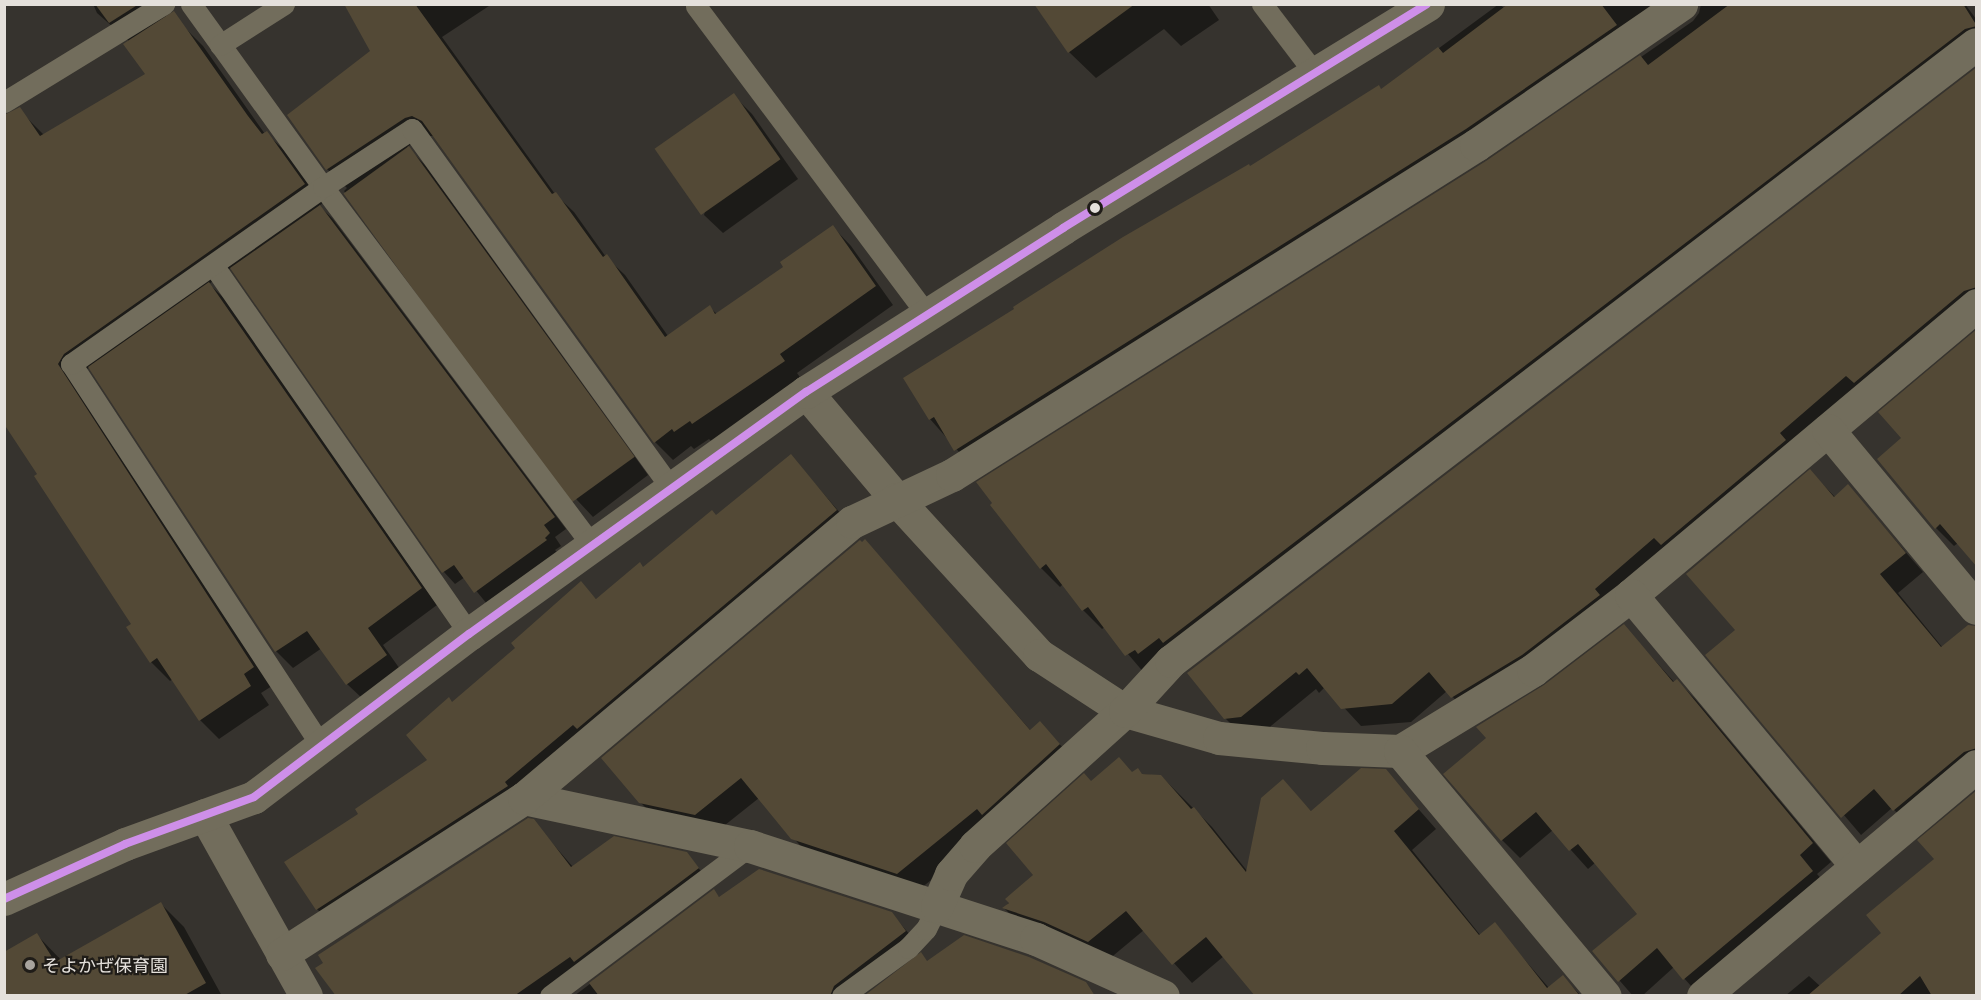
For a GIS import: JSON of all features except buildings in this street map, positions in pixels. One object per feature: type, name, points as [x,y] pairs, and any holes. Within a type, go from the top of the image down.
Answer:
[{"type":"street","points":[[4,899],[125,844],[254,797],[469,634],[806,392],[1063,228],[1316,75],[1428,4]]},
{"type":"street","points":[[282,954],[524,798],[852,522],[896,499],[952,475],[1476,145],[1681,4]]},
{"type":"street","points":[[937,906],[951,874],[975,846],[1125,711],[1171,661],[1977,44]]},
{"type":"street","points":[[806,392],[896,499],[1039,655],[1125,711],[1219,738],[1322,748],[1400,751],[1533,670],[1631,595],[1977,305]]},
{"type":"street","points":[[1828,430],[1977,608]]},
{"type":"street","points":[[1631,595],[1857,866]]},
{"type":"street","points":[[1400,751],[1605,996]]},
{"type":"street","points":[[1703,996],[1977,766]]},
{"type":"street","points":[[524,798],[750,846],[1036,939],[1163,996]]},
{"type":"street","points":[[205,814],[306,996]]},
{"type":"lane","points":[[4,102],[164,4]]},
{"type":"lane","points":[[191,4],[323,187],[593,546]]},
{"type":"lane","points":[[220,45],[284,4]]},
{"type":"lane","points":[[1262,4],[1316,75]]},
{"type":"lane","points":[[696,6],[927,315]]},
{"type":"lane","points":[[322,747],[71,364],[323,187],[412,129],[672,490]]},
{"type":"lane","points":[[213,265],[469,634]]},
{"type":"lane","points":[[550,996],[750,846]]},
{"type":"lane","points":[[842,996],[908,948],[926,929],[937,906]]},
{"type":"transit line","points":[[4,899],[125,844],[254,797],[469,634],[806,392],[1063,228],[1427,4]]},
{"type":"place","name":"そよかぜ保育園","points":[[30,965]]}]
